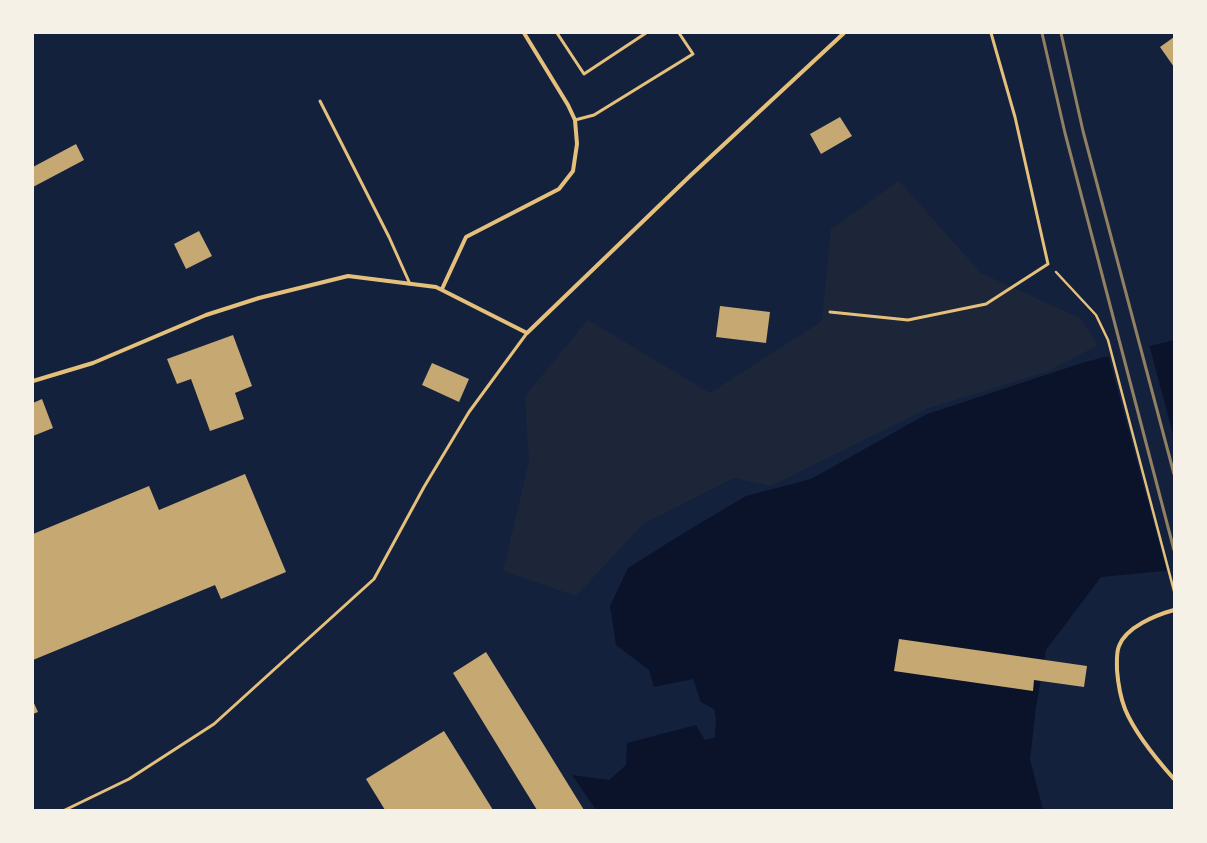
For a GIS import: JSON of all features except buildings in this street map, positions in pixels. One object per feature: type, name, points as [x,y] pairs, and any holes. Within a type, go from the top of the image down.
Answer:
[{"type":"street","points":[[442,289],[466,237],[559,189],[573,171],[578,144],[575,120],[524,33]]},
{"type":"street","points":[[33,381],[93,363],[206,315],[259,298],[348,276],[436,287],[527,333],[691,175],[844,33]]},
{"type":"street","points":[[1174,610],[1145,621],[1129,632],[1119,646],[1117,659],[1118,686],[1125,709],[1135,727],[1174,779]]},
{"type":"lane","points":[[556,33],[584,74],[646,33]]},
{"type":"lane","points":[[575,120],[594,115],[693,54],[679,33]]},
{"type":"lane","points":[[830,312],[908,320],[986,304],[1048,264],[1014,117],[992,33]]},
{"type":"lane","points":[[320,101],[389,237],[410,284]]},
{"type":"lane","points":[[65,810],[129,779],[214,724],[374,579],[424,487],[469,412],[527,333]]},
{"type":"path","points":[[1048,264],[1096,315],[1108,340],[1174,591]]},
{"type":"shaded area","points":[[899,181],[981,273],[1080,318],[1098,345],[1049,371],[926,409],[771,486],[734,478],[643,524],[576,596],[503,571],[529,461],[525,396],[588,320],[710,393],[822,321],[831,229]]},
{"type":"shaded area","points":[[1174,340],[1174,570],[1101,577],[1046,650],[1036,707],[1030,759],[1043,810],[596,810],[572,775],[609,780],[626,765],[627,743],[696,725],[705,740],[715,737],[716,718],[714,709],[701,702],[693,679],[654,687],[649,670],[616,645],[610,606],[628,568],[746,496],[811,479],[927,414],[1085,362]]},
{"type":"pier","points":[[1149,344],[1174,438],[1174,572],[1167,572],[1108,354]]},
{"type":"railway","points":[[1042,33],[1065,133],[1174,550]]},
{"type":"railway","points":[[1061,33],[1083,131],[1174,474]]}]
